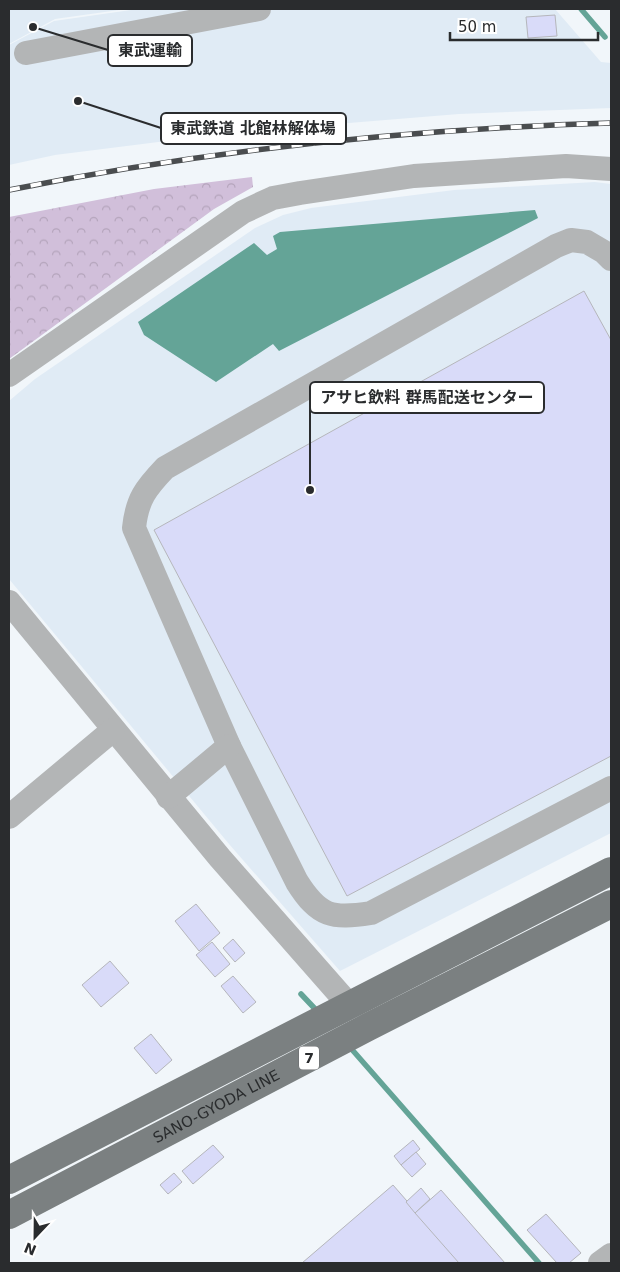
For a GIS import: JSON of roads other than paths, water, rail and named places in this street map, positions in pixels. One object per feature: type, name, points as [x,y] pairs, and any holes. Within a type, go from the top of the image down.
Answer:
[{"type":"main road","name":"SANO-GYODA LINE","points":[[9,1180],[611,871]]},
{"type":"main road","name":"SANO-GYODA LINE","points":[[9,1215],[368,1027],[611,904]]},
{"type":"street","points":[[26,53],[259,9]]},
{"type":"street","points":[[9,375],[243,212],[273,198],[414,176],[566,166],[611,169]]},
{"type":"street","points":[[611,259],[604,252],[587,242],[571,240],[556,246],[165,468],[146,489],[136,509],[134,528],[229,746],[307,898],[322,911],[341,918],[371,913],[611,788]]},
{"type":"street","points":[[9,602],[168,796],[350,1006]]},
{"type":"street","points":[[9,817],[113,730]]},
{"type":"street","points":[[168,796],[229,746]]},
{"type":"street","points":[[600,1263],[611,1255]]},
{"type":"waterway","points":[[581,9],[605,37]]},
{"type":"waterway","points":[[301,994],[318,1012]]},
{"type":"waterway","points":[[348,1045],[539,1263]]},
{"type":"railway","points":[[9,190],[159,163],[309,144],[460,130],[611,123]]},
{"type":"place","name":"東武運輸","points":[[33,27]]},
{"type":"place","name":"東武鉄道 北館林解体場","points":[[78,101]]},
{"type":"place","name":"アサヒ飲料 群馬配送センター","points":[[310,490]]}]
